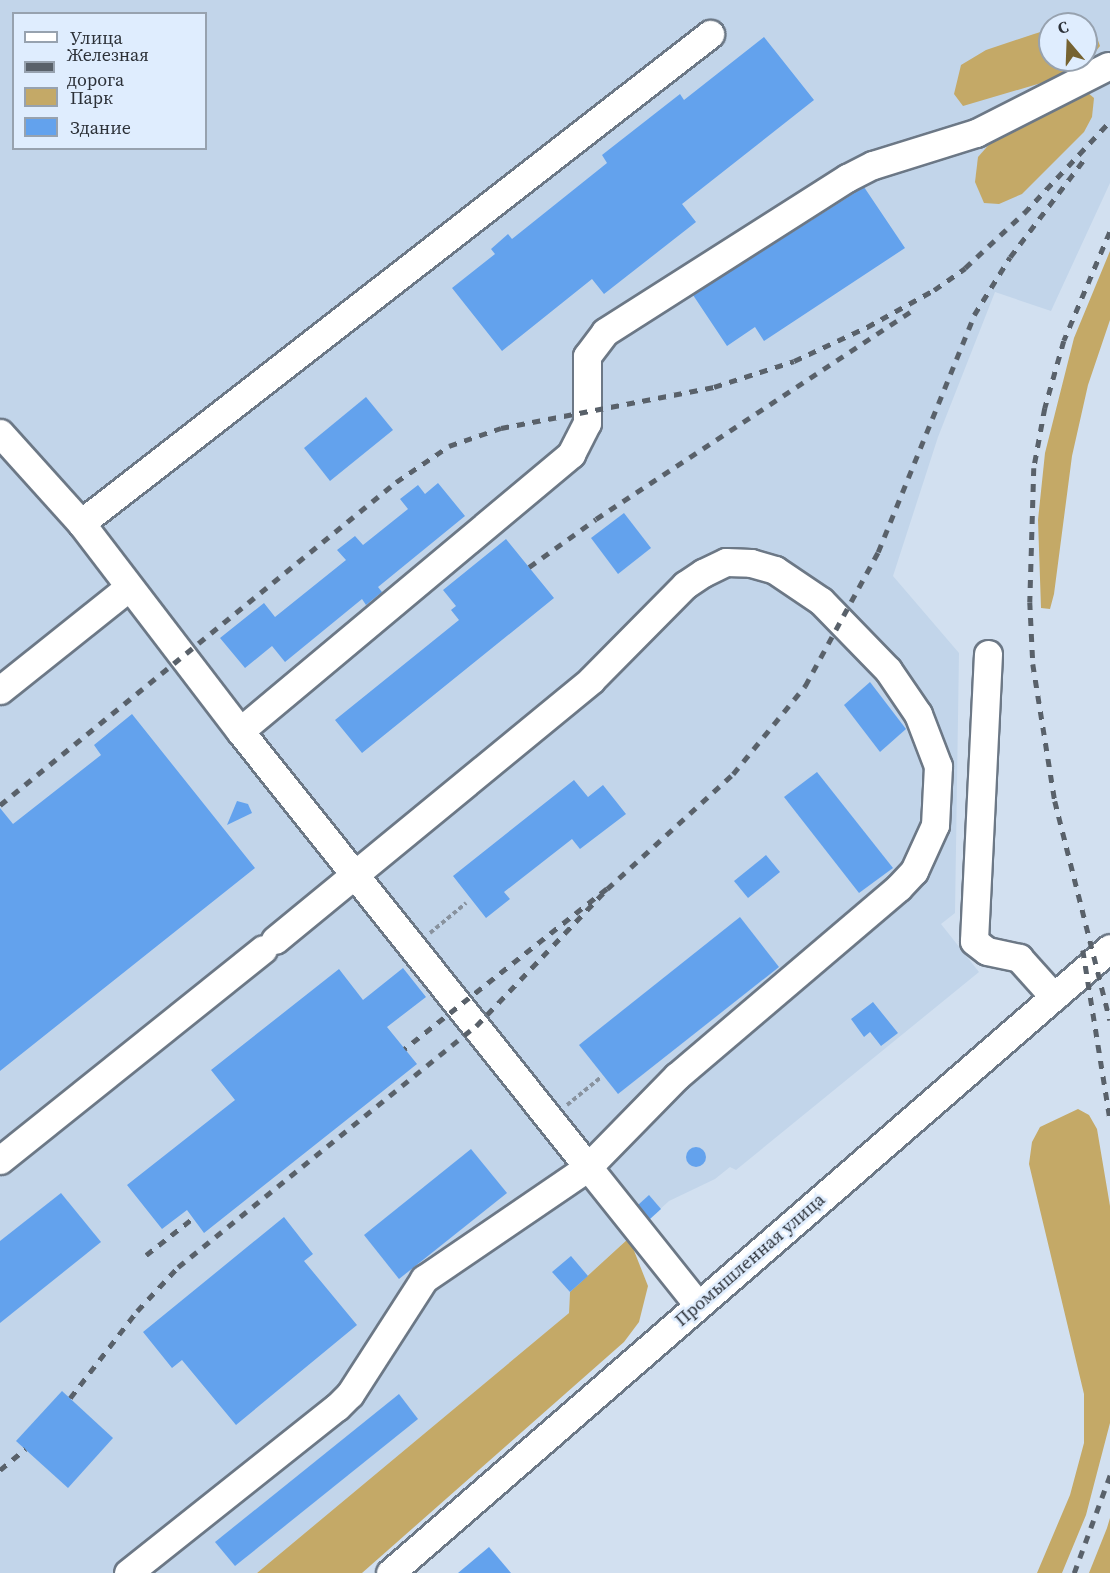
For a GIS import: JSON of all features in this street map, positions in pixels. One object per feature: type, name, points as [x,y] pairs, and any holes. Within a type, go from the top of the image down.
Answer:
[{"type":"street","points":[[81,523],[710,34]]},
{"type":"street","points":[[240,731],[571,454],[587,423],[587,356],[605,332],[848,178],[873,165],[921,153],[976,133],[1108,66]]},
{"type":"street","points":[[0,433],[81,523],[240,731],[698,1305]]},
{"type":"street","points":[[0,1160],[356,876],[591,680],[685,585],[726,562],[751,562],[775,570],[797,583],[842,621],[888,670],[918,714],[938,766],[935,825],[914,871],[677,1076],[588,1167],[424,1279],[350,1394],[337,1407],[128,1573]]},
{"type":"street","points":[[0,690],[129,587]]},
{"type":"street","points":[[988,654],[974,941],[987,951],[1019,958],[1054,997]]},
{"type":"street","name":"Промышленная улица","points":[[390,1573],[1110,948]]},
{"type":"path","points":[[413,946],[466,903]]},
{"type":"path","points":[[550,1119],[600,1078]]},
{"type":"shaded area","points":[[0,0],[1110,0],[1110,183],[1051,311],[995,292],[938,437],[893,576],[959,653],[955,913],[941,924],[979,972],[736,1170],[730,1167],[715,1179],[669,1201],[570,1292],[569,1313],[257,1573],[0,1573]]},
{"type":"green space","points":[[1038,33],[1038,72],[1069,72],[1058,78],[963,106],[954,94],[961,65],[986,50]]},
{"type":"green space","points":[[1087,92],[1094,98],[1092,117],[1084,132],[1022,194],[999,204],[984,203],[975,182],[978,157],[993,140]]},
{"type":"green space","points":[[1110,251],[1110,320],[1088,385],[1072,456],[1054,594],[1050,609],[1041,608],[1038,520],[1045,453],[1074,338]]},
{"type":"green space","points":[[1078,1109],[1089,1115],[1097,1129],[1110,1206],[1110,1423],[1086,1515],[1062,1573],[1037,1573],[1070,1495],[1084,1443],[1084,1394],[1029,1164],[1032,1142],[1040,1127]]},
{"type":"green space","points":[[629,1238],[648,1286],[639,1322],[624,1342],[362,1573],[257,1573],[569,1313],[570,1292]]},
{"type":"green space","points":[[1110,1518],[1110,1573],[1089,1573],[1107,1528]]},
{"type":"building","points":[[764,37],[814,100],[682,204],[696,222],[604,294],[592,279],[502,351],[452,288],[495,254],[491,249],[508,234],[512,239],[607,163],[602,155],[680,94],[684,100]]},
{"type":"building","points":[[864,187],[905,248],[764,341],[755,327],[727,346],[693,295]]},
{"type":"building","points":[[366,397],[393,430],[330,481],[304,448]]},
{"type":"building","points":[[438,483],[465,516],[378,587],[382,592],[366,605],[362,599],[285,662],[272,646],[245,668],[220,638],[264,603],[275,617],[346,560],[337,550],[355,536],[363,545],[408,509],[400,499],[418,485],[425,494]]},
{"type":"building","points":[[624,513],[651,548],[618,574],[591,538]]},
{"type":"building","points":[[506,539],[554,598],[362,753],[335,720],[459,620],[451,610],[456,606],[443,590]]},
{"type":"building","points":[[870,682],[906,729],[880,752],[844,705]]},
{"type":"building","points":[[132,714],[255,868],[0,1071],[0,808],[13,824],[101,755],[94,745]]},
{"type":"building","points":[[817,772],[893,868],[859,893],[784,797]]},
{"type":"building","points":[[574,780],[588,797],[603,785],[626,814],[580,849],[572,839],[504,892],[510,899],[486,918],[453,876]]},
{"type":"building","points":[[237,801],[248,804],[252,813],[227,825]]},
{"type":"building","points":[[766,855],[780,872],[748,898],[734,881]]},
{"type":"building","points":[[740,917],[779,967],[618,1094],[579,1045]]},
{"type":"building","points":[[403,968],[426,997],[387,1027],[417,1064],[204,1233],[187,1210],[162,1229],[127,1185],[235,1100],[211,1070],[339,969],[363,1000]]},
{"type":"building","points":[[873,1002],[898,1033],[881,1046],[870,1032],[864,1037],[851,1019]]},
{"type":"building","points":[[692,1147],[700,1147],[706,1153],[706,1161],[700,1167],[692,1167],[686,1161],[686,1153]]},
{"type":"building","points":[[471,1149],[507,1193],[399,1279],[364,1235]]},
{"type":"building","points":[[61,1193],[101,1242],[0,1323],[0,1241]]},
{"type":"building","points":[[649,1195],[661,1209],[650,1219],[638,1205]]},
{"type":"building","points":[[284,1217],[313,1254],[304,1261],[357,1325],[236,1425],[182,1360],[172,1368],[143,1332]]},
{"type":"building","points":[[571,1256],[588,1276],[570,1292],[552,1272]]},
{"type":"building","points":[[62,1391],[113,1438],[68,1488],[16,1441]]},
{"type":"building","points":[[399,1394],[418,1419],[235,1566],[215,1542]]},
{"type":"building","points":[[489,1547],[511,1573],[458,1573]]},
{"type":"railway","points":[[0,805],[396,482],[449,446],[501,428],[714,387],[794,361],[867,327],[934,290],[965,268],[1024,213],[1110,121]]},
{"type":"railway","points":[[607,889],[733,774],[805,686],[878,552],[974,315],[1010,257],[1083,161]]},
{"type":"railway","points":[[1110,232],[1064,341],[1045,408],[1034,468],[1030,602],[1033,664],[1055,801],[1110,1020]]},
{"type":"railway","points":[[529,567],[596,519],[910,312]]},
{"type":"railway","points":[[70,1398],[137,1311],[178,1267],[476,1026],[607,889],[405,1049]]},
{"type":"railway","points":[[1083,950],[1110,1118]]},
{"type":"railway","points":[[146,1255],[193,1218]]},
{"type":"railway","points":[[0,1470],[25,1449]]},
{"type":"railway","points":[[1074,1573],[1110,1475]]}]
